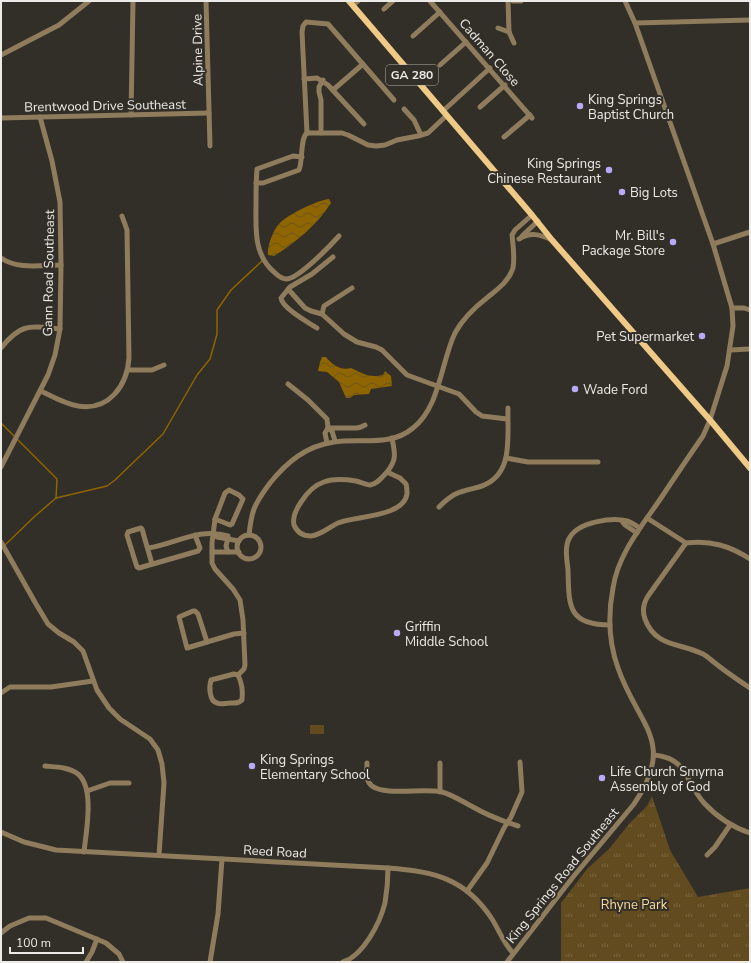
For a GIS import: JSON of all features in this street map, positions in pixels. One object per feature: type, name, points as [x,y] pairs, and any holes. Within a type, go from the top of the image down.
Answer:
[{"type":"main road","name":"GA 280","points":[[353,2],[445,113],[538,221],[552,240],[710,420],[750,468]]},
{"type":"street","points":[[1,56],[59,25],[89,1]]},
{"type":"street","points":[[131,115],[133,1]]},
{"type":"street","name":"Alpine Drive","points":[[206,1],[210,146]]},
{"type":"street","points":[[384,9],[393,1]]},
{"type":"street","name":"Cadman Close","points":[[430,1],[531,116],[504,137]]},
{"type":"street","points":[[508,1],[509,32],[514,43]]},
{"type":"street","points":[[513,1],[521,1]]},
{"type":"street","name":"King Springs Road Southeast","points":[[507,962],[573,877],[634,804],[650,777],[653,767],[653,744],[648,729],[618,668],[612,644],[610,625],[611,597],[615,576],[623,557],[647,518],[704,436],[723,379],[730,350],[733,326],[732,308],[713,244],[635,23],[625,1]]},
{"type":"street","points":[[413,36],[440,12]]},
{"type":"street","points":[[635,23],[750,20]]},
{"type":"street","points":[[256,183],[262,183],[288,173],[298,171],[300,168],[303,138],[306,133],[302,32],[303,26],[306,22],[322,22],[328,24],[394,100]]},
{"type":"street","points":[[498,28],[509,32]]},
{"type":"street","points":[[440,65],[466,42]]},
{"type":"street","points":[[333,90],[363,64]]},
{"type":"street","points":[[306,133],[348,135],[362,143],[376,146],[421,135],[431,131],[445,113],[490,68]]},
{"type":"street","points":[[304,79],[317,78],[323,80],[364,124]]},
{"type":"street","points":[[321,133],[321,100],[319,87],[323,80]]},
{"type":"street","points":[[480,107],[505,85]]},
{"type":"street","points":[[404,109],[414,120],[421,135]]},
{"type":"street","name":"Brentwood Drive Southeast","points":[[1,118],[209,114]]},
{"type":"street","name":"Gann Road Southeast","points":[[1,467],[41,391],[55,355],[60,329],[60,202],[52,161],[40,117]]},
{"type":"street","points":[[302,157],[293,156],[257,169],[257,242],[263,259],[270,269],[279,276],[287,279],[300,272],[316,259],[339,236]]},
{"type":"street","points":[[249,535],[254,508],[259,499],[272,480],[297,455],[334,442],[376,440],[397,437],[413,429],[424,417],[430,408],[448,351],[459,327],[471,312],[499,288],[509,276],[513,268],[514,254],[512,235],[515,230],[532,215]]},
{"type":"street","points":[[41,391],[71,405],[84,407],[104,402],[114,395],[123,382],[128,370],[127,230],[122,216]]},
{"type":"street","points":[[519,239],[538,221]]},
{"type":"street","points":[[713,244],[750,232]]},
{"type":"street","points":[[512,241],[526,235],[535,234],[552,240]]},
{"type":"street","points":[[318,328],[301,318],[282,303],[281,296],[288,289],[312,274],[333,257]]},
{"type":"street","points":[[1,258],[7,262],[17,265],[61,265]]},
{"type":"street","points":[[322,314],[324,306],[352,288]]},
{"type":"street","points":[[288,289],[304,308],[311,312],[322,314],[344,334],[357,342],[382,350],[407,375],[459,394],[476,412],[482,416],[508,419]]},
{"type":"street","points":[[744,308],[750,304]]},
{"type":"street","points":[[732,308],[744,308],[750,310]]},
{"type":"street","points":[[1,348],[12,335],[24,328],[37,327],[60,329]]},
{"type":"street","points":[[730,350],[748,349]]},
{"type":"street","points":[[128,370],[152,370],[164,365]]},
{"type":"street","points":[[288,384],[308,400],[327,419],[328,428],[325,433],[327,444]]},
{"type":"street","points":[[439,507],[453,495],[492,481],[501,471],[506,458],[508,408]]},
{"type":"street","points":[[328,428],[357,428],[364,424]]},
{"type":"street","points":[[328,428],[332,431],[334,442]]},
{"type":"street","points":[[387,472],[400,478],[406,484],[407,494],[403,503],[395,509],[382,514],[338,523],[314,535],[303,534],[296,528],[294,516],[301,502],[310,491],[323,482],[330,479],[347,480],[368,485],[376,484],[393,465],[395,452],[392,438]]},
{"type":"street","points":[[506,458],[528,462],[598,462]]},
{"type":"street","points":[[215,519],[229,525],[232,524],[243,497],[231,491],[226,492],[215,519],[212,552],[212,563],[215,569],[233,589],[240,600],[242,608],[245,666],[238,675]]},
{"type":"street","points":[[647,518],[686,543],[709,542],[719,544],[730,547],[750,559]]},
{"type":"street","points":[[610,625],[598,625],[584,622],[572,609],[569,596],[567,546],[571,535],[582,526],[608,520],[627,521],[639,530]]},
{"type":"street","points":[[152,564],[142,529],[132,530],[127,533],[137,567],[152,564],[198,551],[200,548],[195,535]]},
{"type":"street","points":[[148,548],[195,535],[213,533],[217,537],[239,541]]},
{"type":"street","points":[[249,535],[257,538],[261,547],[260,552],[253,558],[242,556],[239,552],[239,541],[245,536],[249,535]]},
{"type":"street","points":[[228,538],[226,546],[228,552]]},
{"type":"street","points":[[1,542],[48,624],[74,642],[83,651],[93,681],[101,696],[114,714],[126,724],[147,736],[159,753],[164,783],[159,855]]},
{"type":"street","points":[[686,543],[644,602],[644,616],[647,625],[660,640],[690,648],[704,655],[750,688]]},
{"type":"street","points":[[212,552],[239,552]]},
{"type":"street","points":[[206,642],[200,618],[196,612],[193,611],[179,617],[187,648],[234,634],[244,633]]},
{"type":"street","points":[[228,675],[238,675],[241,683],[242,695],[240,702],[220,704],[214,702],[210,690],[211,680],[228,675]]},
{"type":"street","points":[[1,693],[10,687],[16,686],[51,687],[93,681]]},
{"type":"street","points":[[654,755],[672,759],[681,766],[690,783],[705,804],[730,825],[750,833]]},
{"type":"street","points":[[467,891],[487,863],[522,792],[520,762]]},
{"type":"street","points":[[367,763],[367,779],[371,786],[376,789],[392,791],[417,790],[440,792],[452,796],[475,809],[507,823],[518,826]]},
{"type":"street","points":[[440,763],[440,792]]},
{"type":"street","points":[[45,766],[63,768],[74,772],[82,779],[87,790],[88,802],[84,852]]},
{"type":"street","points":[[87,790],[110,784],[129,783]]},
{"type":"street","points":[[707,855],[715,847],[730,825]]},
{"type":"street","name":"Reed Road","points":[[1,832],[24,842],[47,848],[84,852],[388,868],[418,871],[435,875],[453,882],[467,891],[487,912],[513,954]]},
{"type":"street","points":[[210,962],[218,914],[222,859]]},
{"type":"street","points":[[343,962],[350,960],[357,954],[368,940],[378,920],[385,903],[388,868]]},
{"type":"street","points":[[1,934],[10,926],[29,918],[46,918],[106,943],[119,954],[123,962]]},
{"type":"street","points":[[86,962],[97,939]]},
{"type":"green space","points":[[310,725],[324,725],[324,734],[310,734]]},
{"type":"green space","name":"Rhyne Park","points":[[652,796],[670,850],[698,897],[750,888],[750,962],[561,962],[561,903],[587,869],[609,849],[629,824],[647,806]]},
{"type":"water","points":[[329,199],[331,203],[319,219],[305,233],[274,256],[268,255],[269,243],[277,227],[283,220],[302,208]]},
{"type":"water","points":[[322,357],[326,357],[331,363],[340,368],[351,368],[370,376],[383,375],[385,371],[391,376],[392,386],[371,389],[369,394],[354,395],[350,398],[346,398],[339,382],[327,372],[318,371]]},
{"type":"waterway","points":[[5,545],[56,498],[107,486],[163,434],[197,375],[210,359],[217,334],[217,310],[231,290],[262,261]]},
{"type":"waterway","points":[[1,423],[57,479],[56,498]]},
{"type":"place","name":"King Springs Baptist Church","points":[[580,106]]},
{"type":"place","name":"King Springs Chinese Restaurant","points":[[609,170]]},
{"type":"place","name":"Big Lots","points":[[622,192]]},
{"type":"place","name":"Mr. Bill's Package Store","points":[[673,242]]},
{"type":"place","name":"Pet Supermarket","points":[[702,336]]},
{"type":"place","name":"Wade Ford","points":[[575,389]]},
{"type":"place","name":"Griffin Middle School","points":[[397,633]]},
{"type":"place","name":"King Springs Elementary School","points":[[252,766]]},
{"type":"place","name":"Life Church Smyrna Assembly of God","points":[[602,778]]}]
